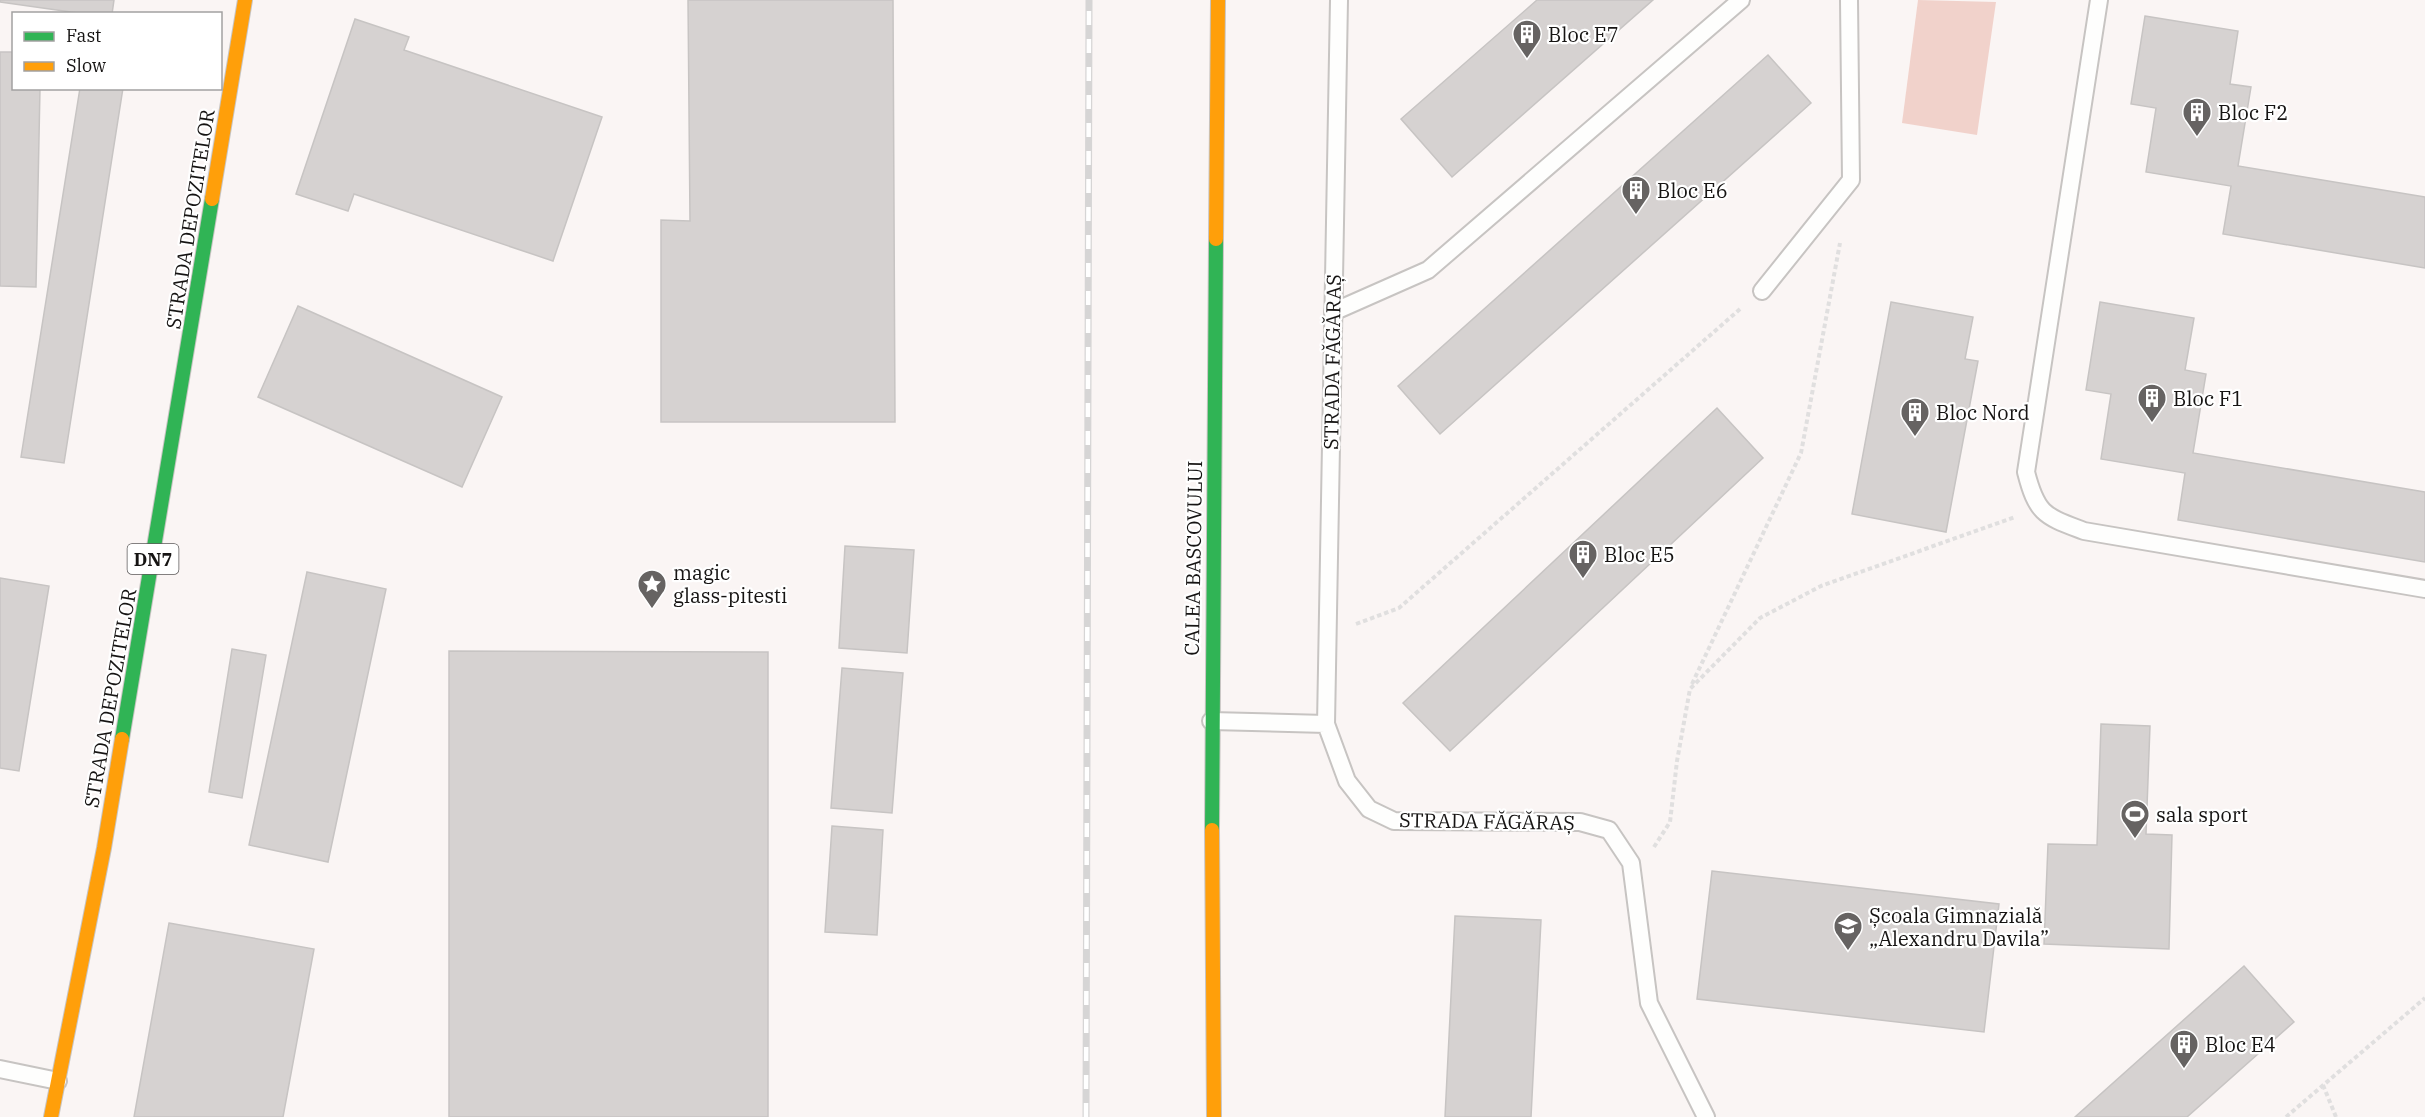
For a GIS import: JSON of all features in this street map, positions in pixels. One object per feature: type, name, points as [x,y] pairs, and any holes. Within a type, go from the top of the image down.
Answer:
[{"type":"main road","name":"STRADA DEPOZITELOR","points":[[51,1117],[108,824],[245,0]]},
{"type":"main road","name":"CALEA BASCOVULUI","points":[[1214,1117],[1211,721],[1218,0]]},
{"type":"lane","name":"STRADA FĂGĂRAȘ","points":[[1339,0],[1326,724],[1347,781],[1370,809],[1394,821],[1580,822],[1609,831],[1631,863],[1649,1003],[1706,1117]]},
{"type":"lane","points":[[1333,312],[1428,270],[1741,0]]},
{"type":"lane","points":[[1761,291],[1851,180],[1849,0]]},
{"type":"lane","points":[[2099,0],[2026,472],[2033,499],[2051,518],[2084,531],[2425,590]]},
{"type":"lane","points":[[1211,721],[1326,724]]},
{"type":"lane","points":[[0,1069],[58,1081]]},
{"type":"path","points":[[1633,880],[1670,822],[1677,761],[1690,689],[1801,453],[1841,237]]},
{"type":"path","points":[[1328,634],[1400,608],[1658,378],[1761,291]]},
{"type":"path","points":[[1690,689],[1760,618],[1811,591],[2041,508]]},
{"type":"path","points":[[2286,1117],[2425,998]]},
{"type":"path","points":[[2324,1085],[2336,1117]]},
{"type":"shaded area","points":[[1918,0],[1996,2],[1977,135],[1902,123]]},
{"type":"building","points":[[0,0],[114,0],[112,12],[71,12],[0,2]]},
{"type":"building","points":[[688,0],[893,0],[895,422],[661,422],[661,220],[690,221]]},
{"type":"building","name":"Bloc E7","points":[[1537,0],[1653,0],[1452,177],[1401,119]]},
{"type":"building","name":"Bloc F2","points":[[2145,16],[2238,31],[2230,84],[2251,87],[2238,166],[2425,197],[2425,268],[2223,234],[2231,186],[2146,172],[2156,108],[2131,104]]},
{"type":"building","points":[[355,19],[409,37],[404,50],[602,117],[553,261],[354,194],[348,211],[296,194]]},
{"type":"building","points":[[0,52],[12,52],[12,90],[40,90],[36,287],[0,286]]},
{"type":"building","name":"Bloc E6","points":[[1768,55],[1811,103],[1440,434],[1398,386]]},
{"type":"building","points":[[80,90],[123,90],[64,463],[21,457]]},
{"type":"building","name":"Bloc Nord","points":[[1891,302],[1973,317],[1965,359],[1978,361],[1946,532],[1852,514]]},
{"type":"building","name":"Bloc F1","points":[[2100,302],[2194,318],[2185,370],[2206,374],[2193,453],[2425,492],[2425,562],[2178,520],[2185,473],[2101,459],[2111,394],[2086,390]]},
{"type":"building","points":[[298,306],[502,397],[462,487],[258,397]]},
{"type":"building","name":"Bloc E5","points":[[1717,408],[1763,458],[1450,751],[1403,703]]},
{"type":"building","points":[[845,546],[914,550],[907,653],[839,648]]},
{"type":"building","points":[[307,572],[386,589],[328,862],[249,845]]},
{"type":"building","points":[[0,578],[49,586],[19,771],[0,768]]},
{"type":"building","points":[[232,649],[266,655],[242,798],[209,792]]},
{"type":"building","points":[[449,651],[768,652],[768,1117],[449,1117]]},
{"type":"building","points":[[842,668],[903,673],[892,813],[831,808]]},
{"type":"building","name":"sala sport","points":[[2101,724],[2150,726],[2146,834],[2172,835],[2169,949],[2044,944],[2048,844],[2097,845]]},
{"type":"building","points":[[832,826],[883,830],[877,935],[825,932]]},
{"type":"building","name":"Școala Gimnazială „Alexandru Davila”","points":[[1712,871],[1999,904],[1984,1032],[1697,999]]},
{"type":"building","points":[[1455,916],[1541,920],[1531,1117],[1445,1117]]},
{"type":"building","points":[[169,923],[314,949],[283,1117],[134,1117]]},
{"type":"building","name":"Bloc E4","points":[[2244,966],[2294,1022],[2187,1117],[2075,1117]]},
{"type":"railway","points":[[1086,1117],[1089,0]]},
{"type":"traffic: fast","points":[[122,739],[212,199]]},
{"type":"traffic: fast","points":[[1212,830],[1216,239]]},
{"type":"traffic: slow","points":[[212,199],[245,0]]},
{"type":"traffic: slow","points":[[1216,239],[1218,0]]},
{"type":"traffic: slow","points":[[51,1117],[104,848],[122,739]]},
{"type":"traffic: slow","points":[[1212,830],[1214,1117]]},
{"type":"place","name":"Bloc E7","points":[[1527,60]]},
{"type":"place","name":"Bloc F2","points":[[2197,138]]},
{"type":"place","name":"Bloc E6","points":[[1636,216]]},
{"type":"place","name":"Bloc F1","points":[[2152,424]]},
{"type":"place","name":"Bloc Nord","points":[[1915,438]]},
{"type":"place","name":"Bloc E5","points":[[1583,580]]},
{"type":"place","name":"magic glass-pitesti","points":[[652,610]]},
{"type":"place","name":"sala sport","points":[[2135,840]]},
{"type":"place","name":"Școala Gimnazială „Alexandru Davila”","points":[[1848,952]]},
{"type":"place","name":"Bloc E4","points":[[2184,1070]]}]
